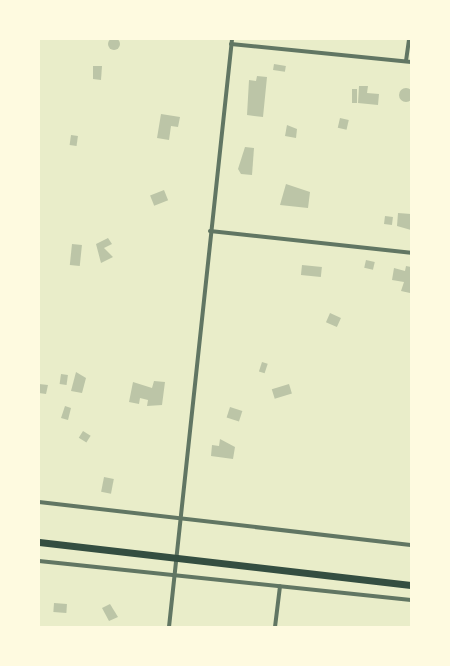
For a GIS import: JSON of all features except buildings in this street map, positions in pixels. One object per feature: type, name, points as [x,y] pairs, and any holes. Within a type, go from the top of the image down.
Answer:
[{"type":"highway","points":[[39,542],[411,585]]},
{"type":"street","points":[[169,627],[180,518],[196,404],[210,231],[232,39]]},
{"type":"street","points":[[406,61],[409,39]]},
{"type":"street","points":[[231,44],[411,62]]},
{"type":"street","points":[[210,231],[411,252]]},
{"type":"street","points":[[39,502],[411,545]]},
{"type":"street","points":[[39,562],[174,578],[280,586],[411,600]]},
{"type":"street","points":[[275,627],[280,586]]}]
